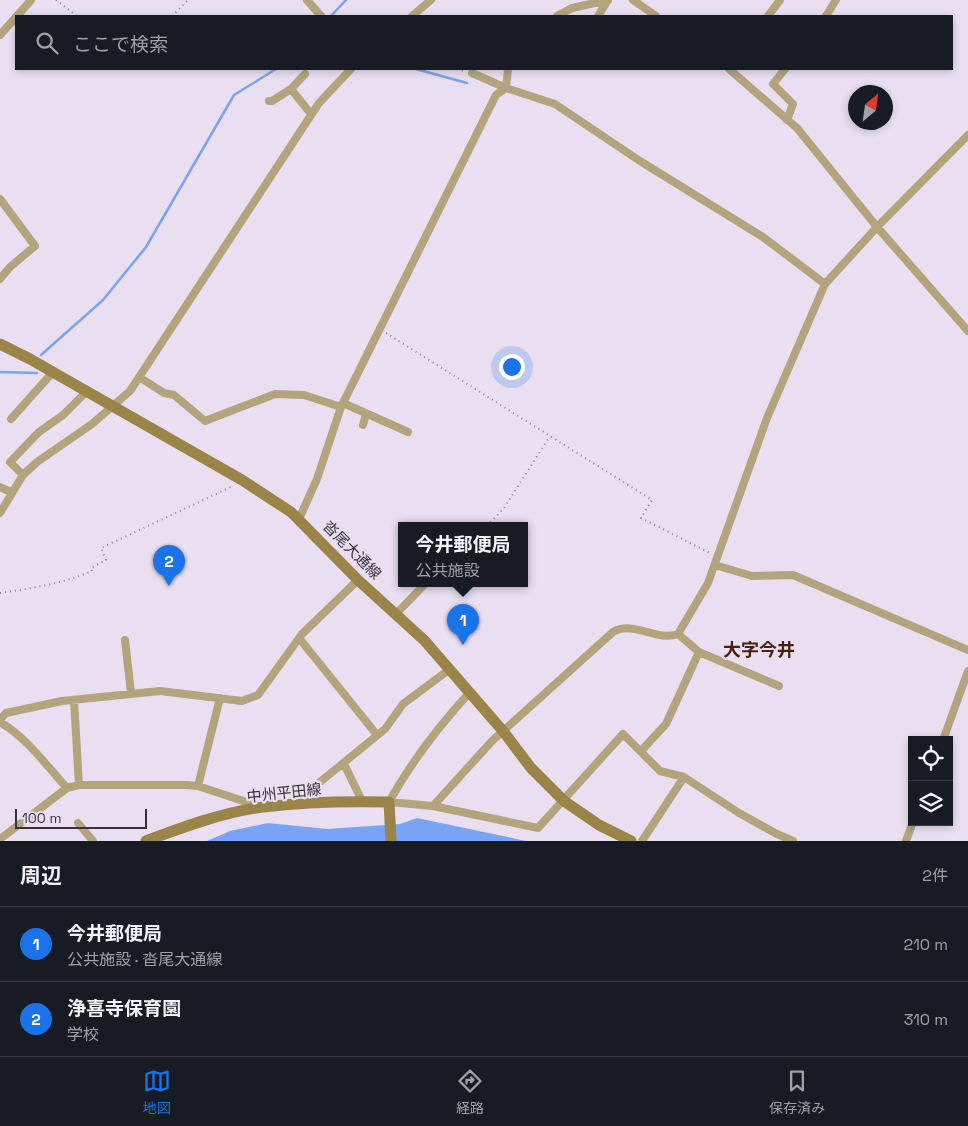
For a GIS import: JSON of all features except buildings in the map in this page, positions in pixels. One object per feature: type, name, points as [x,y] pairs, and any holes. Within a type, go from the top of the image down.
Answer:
[{"type":"main road","name":"沓尾大通線","points":[[0,344],[53,372],[112,408],[242,480],[299,519],[358,580],[396,614],[450,669],[503,731],[531,768],[564,801],[599,826],[631,841]]},
{"type":"main road","name":"中州平田線","points":[[146,841],[178,829],[263,807],[362,801],[389,804]]},
{"type":"main road","points":[[389,804],[391,841]]},
{"type":"street","points":[[18,15],[31,0]]},
{"type":"street","points":[[413,15],[431,0]]},
{"type":"street","points":[[559,15],[572,8],[608,0]]},
{"type":"street","points":[[599,15],[608,0]]},
{"type":"street","points":[[633,0],[655,15]]},
{"type":"street","points":[[827,15],[836,0]]},
{"type":"street","points":[[309,1],[320,15]]},
{"type":"street","points":[[769,15],[778,1]]},
{"type":"street","points":[[0,35],[15,18]]},
{"type":"street","points":[[299,519],[317,479],[342,405],[496,95],[506,88],[508,70]]},
{"type":"street","points":[[730,70],[797,128],[877,227],[968,331]]},
{"type":"street","points":[[784,70],[773,84],[793,104],[787,120]]},
{"type":"street","points":[[0,513],[23,475],[55,447],[92,424],[130,391],[311,114],[341,72]]},
{"type":"street","points":[[472,73],[506,88],[555,104],[640,161],[763,237],[825,284]]},
{"type":"street","points":[[269,101],[291,89],[305,74]]},
{"type":"street","points":[[291,89],[311,114]]},
{"type":"street","points":[[433,806],[503,731],[618,629],[631,628],[666,637],[678,634],[708,582],[717,561],[767,418],[825,284],[877,227],[968,135]]},
{"type":"street","points":[[0,199],[35,246],[10,267],[0,279]]},
{"type":"street","points":[[11,420],[53,372]]},
{"type":"street","points":[[139,377],[164,394],[174,395],[205,421],[275,394],[304,395],[342,405],[408,432]]},
{"type":"street","points":[[23,475],[10,462],[39,432],[63,415],[86,392]]},
{"type":"street","points":[[363,425],[366,414]]},
{"type":"street","points":[[0,487],[11,492]]},
{"type":"street","points":[[717,561],[752,576],[794,575],[968,650]]},
{"type":"street","points":[[67,788],[31,747],[12,729],[0,721],[6,713],[74,700],[131,693],[160,692],[242,701],[258,695],[299,638],[358,580]]},
{"type":"street","points":[[396,614],[422,587]]},
{"type":"street","points":[[678,634],[699,652],[780,686]]},
{"type":"street","points":[[299,638],[377,735]]},
{"type":"street","points":[[126,640],[131,693]]},
{"type":"street","points":[[641,751],[666,724],[699,652]]},
{"type":"street","points":[[291,806],[385,729],[403,704],[450,669]]},
{"type":"street","points":[[944,736],[968,671]]},
{"type":"street","points":[[470,692],[445,719],[404,775],[389,804],[433,806],[538,828],[623,734],[660,771],[684,777],[776,834],[793,841]]},
{"type":"street","points":[[198,786],[220,698]]},
{"type":"street","points":[[74,700],[79,785]]},
{"type":"street","points":[[344,764],[362,801]]},
{"type":"street","points":[[642,841],[684,777]]},
{"type":"street","points":[[0,839],[67,788],[79,785],[164,784],[198,786],[263,807]]},
{"type":"street","points":[[78,823],[93,841]]},
{"type":"street","points":[[906,841],[912,826]]},
{"type":"path","points":[[56,0],[76,15]]},
{"type":"path","points":[[173,15],[188,0]]},
{"type":"path","points":[[380,329],[652,500],[641,518],[717,561]]},
{"type":"path","points":[[491,522],[504,508],[550,436]]},
{"type":"path","points":[[0,593],[48,586],[92,571],[91,568],[106,560],[101,548],[169,514],[232,487]]},
{"type":"water","points":[[417,818],[526,841],[207,841],[230,831],[268,823],[327,829],[400,824]]},
{"type":"waterway","points":[[332,15],[346,0]]},
{"type":"waterway","points":[[41,355],[103,300],[146,247],[234,95],[274,70]]},
{"type":"waterway","points":[[420,70],[467,83]]},
{"type":"waterway","points":[[0,372],[37,373]]},
{"type":"place","name":"浄喜寺保育園","points":[[169,586]]},
{"type":"place","name":"今井郵便局","points":[[463,645]]},
{"type":"district","name":"大字今井","points":[[759,650]]}]
